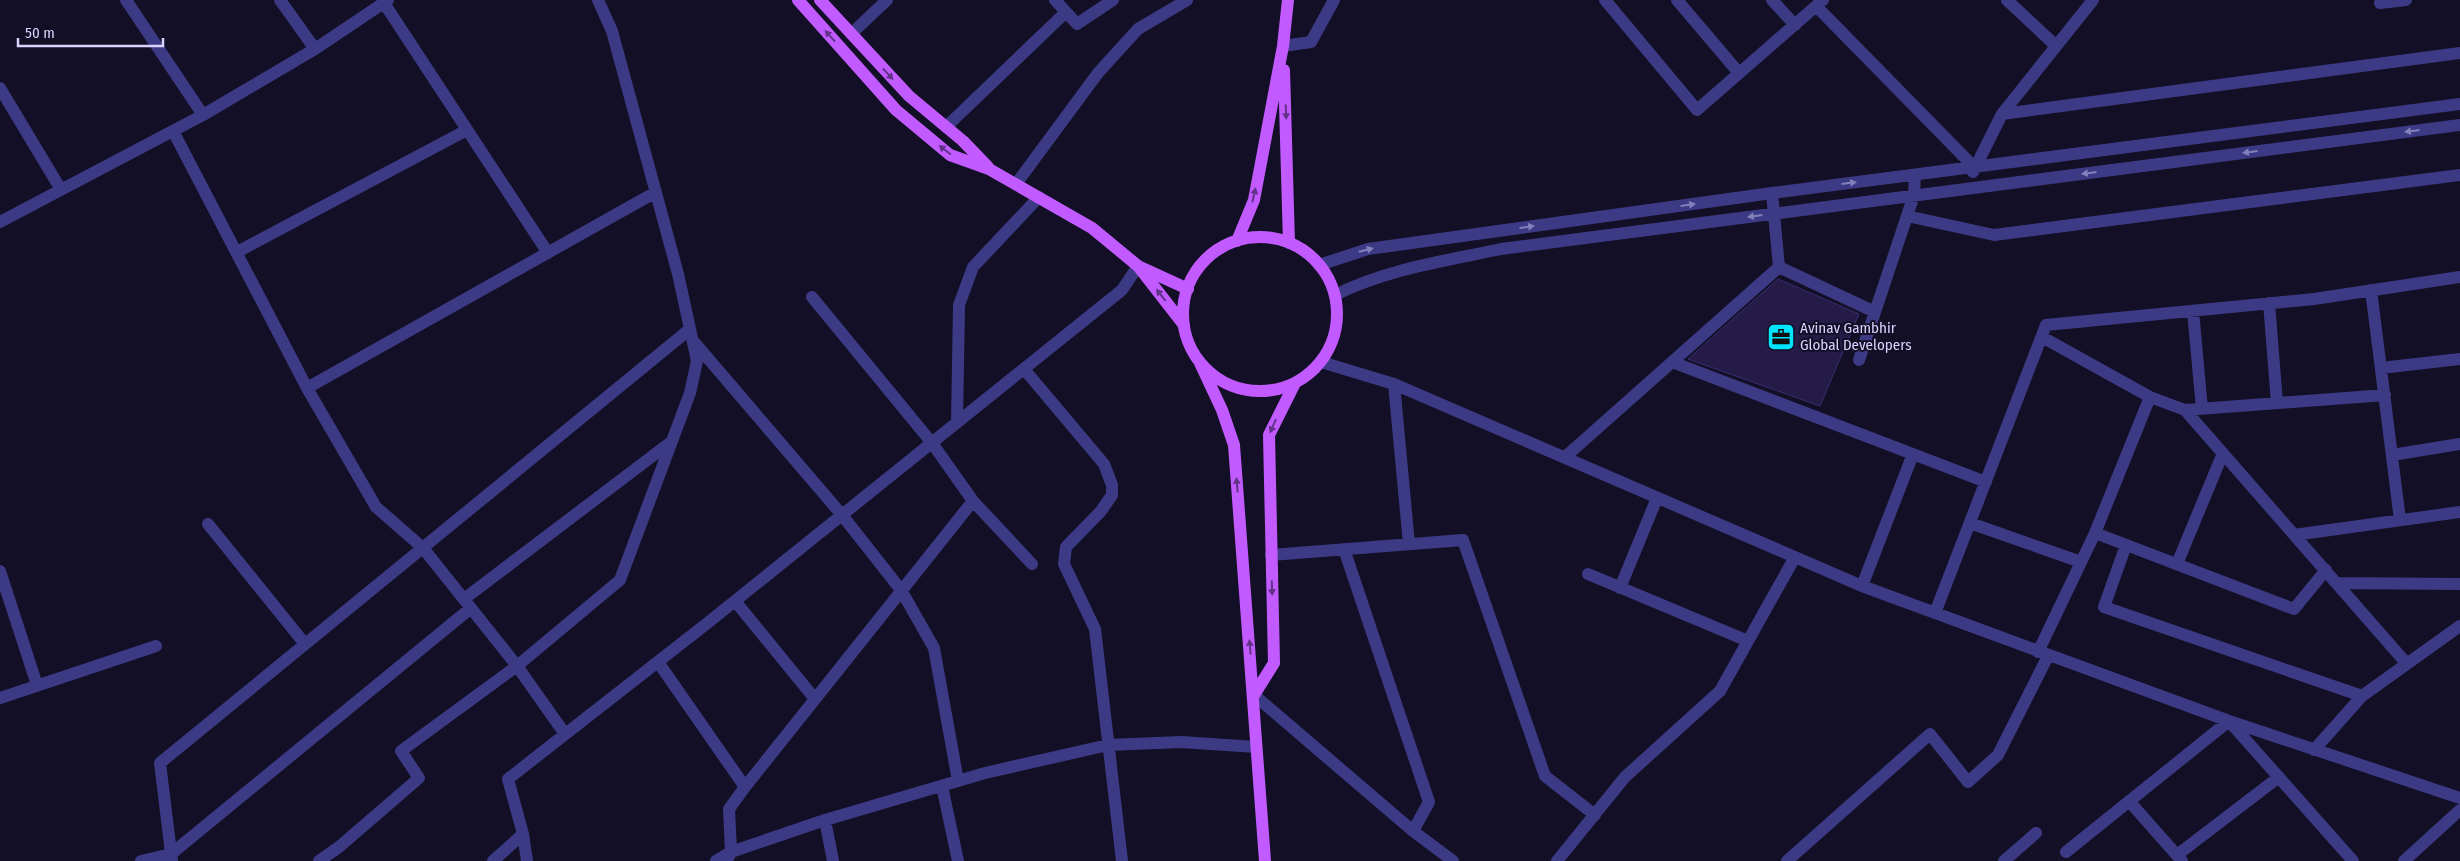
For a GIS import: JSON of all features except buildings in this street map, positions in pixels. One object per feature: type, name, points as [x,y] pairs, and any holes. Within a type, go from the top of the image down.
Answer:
[{"type":"main road","points":[[798,0],[896,110],[950,155],[989,169],[1092,228],[1138,266],[1184,325]]},
{"type":"main road","points":[[820,0],[909,96],[946,127],[989,169]]},
{"type":"main road","points":[[1237,240],[1254,200],[1284,46],[1288,0]]},
{"type":"main road","points":[[1284,46],[1289,242]]},
{"type":"main road","points":[[1200,363],[1220,380],[1244,390],[1270,390],[1295,382],[1309,373],[1321,362],[1332,341],[1337,318],[1335,295],[1329,279],[1319,265],[1306,252],[1289,242],[1264,237],[1237,240],[1216,251],[1199,268],[1184,300],[1184,325],[1189,345],[1200,363],[1222,410],[1234,445],[1265,861]]},
{"type":"main road","points":[[1138,266],[1188,289]]},
{"type":"main road","points":[[1254,695],[1274,663],[1269,435],[1295,382]]},
{"type":"street","points":[[126,0],[203,115]]},
{"type":"street","points":[[280,0],[315,48]]},
{"type":"street","points":[[319,861],[339,847],[419,778],[401,751],[517,666],[620,580],[690,393],[697,361],[678,274],[612,31],[598,0]]},
{"type":"street","points":[[851,34],[887,0]]},
{"type":"street","points":[[1055,0],[1077,24],[1113,0]]},
{"type":"street","points":[[1016,184],[1098,73],[1138,29],[1187,0]]},
{"type":"street","points":[[1284,46],[1311,42],[1334,0]]},
{"type":"street","points":[[1605,0],[1697,110],[1819,3],[1975,168]]},
{"type":"street","points":[[1677,0],[1739,73]]},
{"type":"street","points":[[1772,0],[1795,25]]},
{"type":"street","points":[[2006,0],[2056,45]]},
{"type":"street","points":[[1966,188],[2002,114],[2093,0]]},
{"type":"street","points":[[2380,3],[2406,0]]},
{"type":"street","points":[[0,222],[60,188],[203,115],[315,48],[386,1],[467,130],[548,253]]},
{"type":"street","points":[[946,127],[1066,12]]},
{"type":"street","points":[[2002,114],[2460,54]]},
{"type":"street","points":[[0,88],[60,188]]},
{"type":"street","points":[[1319,265],[1368,249],[1772,193],[2460,104]]},
{"type":"street","points":[[1335,295],[1359,283],[1402,270],[1501,249],[2460,125]]},
{"type":"street","points":[[237,252],[467,130]]},
{"type":"street","points":[[173,131],[307,388],[376,507],[423,548],[517,666],[565,734]]},
{"type":"street","points":[[1859,360],[1914,195],[1916,175]]},
{"type":"street","points":[[1907,216],[1994,235],[2460,175]]},
{"type":"street","points":[[307,388],[656,192]]},
{"type":"street","points":[[1772,193],[1779,267]]},
{"type":"street","points":[[957,423],[959,305],[973,267],[1039,198]]},
{"type":"street","points":[[526,861],[523,834],[508,780],[735,601],[1122,290],[1138,266]]},
{"type":"street","points":[[1779,267],[1875,312]]},
{"type":"street","points":[[1564,458],[1779,267]]},
{"type":"street","points":[[1935,614],[2046,325],[2269,303],[2460,278]]},
{"type":"street","points":[[2372,290],[2400,520]]},
{"type":"street","points":[[812,297],[932,443],[973,501],[1032,564]]},
{"type":"street","points":[[2269,303],[2277,403]]},
{"type":"street","points":[[2193,311],[2202,409]]},
{"type":"street","points":[[691,334],[842,515],[901,590],[934,648],[958,781]]},
{"type":"street","points":[[171,857],[160,763],[423,548],[691,334]]},
{"type":"street","points":[[2042,336],[2150,397],[2185,410],[2385,395]]},
{"type":"street","points":[[2381,368],[2460,359]]},
{"type":"street","points":[[1321,362],[1394,384],[1862,586],[1935,614],[2229,721],[2459,797]]},
{"type":"street","points":[[1672,362],[1986,482]]},
{"type":"street","points":[[1024,369],[1104,464],[1112,485],[1112,495],[1100,511],[1066,546],[1064,564],[1094,629],[1122,861]]},
{"type":"street","points":[[1394,384],[1409,544]]},
{"type":"street","points":[[1787,861],[1930,734],[1968,782],[1998,755],[2095,533],[2150,397]]},
{"type":"street","points":[[2185,410],[2407,664]]},
{"type":"street","points":[[141,861],[171,857],[467,604],[672,442]]},
{"type":"street","points":[[2392,455],[2460,444]]},
{"type":"street","points":[[2177,564],[2223,453]]},
{"type":"street","points":[[1862,586],[1913,454]]},
{"type":"street","points":[[1620,588],[1657,498]]},
{"type":"street","points":[[729,857],[729,809],[745,786],[973,501]]},
{"type":"street","points":[[2294,535],[2460,512]]},
{"type":"street","points":[[1970,523],[2081,562]]},
{"type":"street","points":[[208,524],[305,644]]},
{"type":"street","points":[[2095,533],[2294,609],[2326,570]]},
{"type":"street","points":[[1271,555],[1463,540],[1545,776],[1595,815]]},
{"type":"street","points":[[2126,545],[2104,607],[2362,696]]},
{"type":"street","points":[[1344,549],[1429,802],[1414,831]]},
{"type":"street","points":[[1557,861],[1625,777],[1720,691],[1795,557]]},
{"type":"street","points":[[0,571],[37,685]]},
{"type":"street","points":[[1588,574],[1748,641]]},
{"type":"street","points":[[2337,584],[2460,584]]},
{"type":"street","points":[[735,601],[814,699]]},
{"type":"street","points":[[2314,750],[2362,696],[2460,626]]},
{"type":"street","points":[[0,698],[156,646]]},
{"type":"street","points":[[658,662],[745,786]]},
{"type":"street","points":[[1254,695],[1414,831],[1453,861]]},
{"type":"street","points":[[2229,721],[2353,861]]},
{"type":"street","points":[[2066,852],[2229,721]]},
{"type":"street","points":[[716,861],[824,820],[958,781],[1108,745],[1181,742],[1256,746]]},
{"type":"street","points":[[2129,801],[2179,858],[2278,777]]},
{"type":"street","points":[[942,786],[958,861]]},
{"type":"street","points":[[2404,861],[2460,810]]},
{"type":"street","points":[[824,820],[833,861]]},
{"type":"street","points":[[2004,861],[2036,833]]},
{"type":"street","points":[[493,861],[523,834]]},
{"type":"place","name":"Avinav Gambhir Global Developers","points":[[1781,337]]}]
